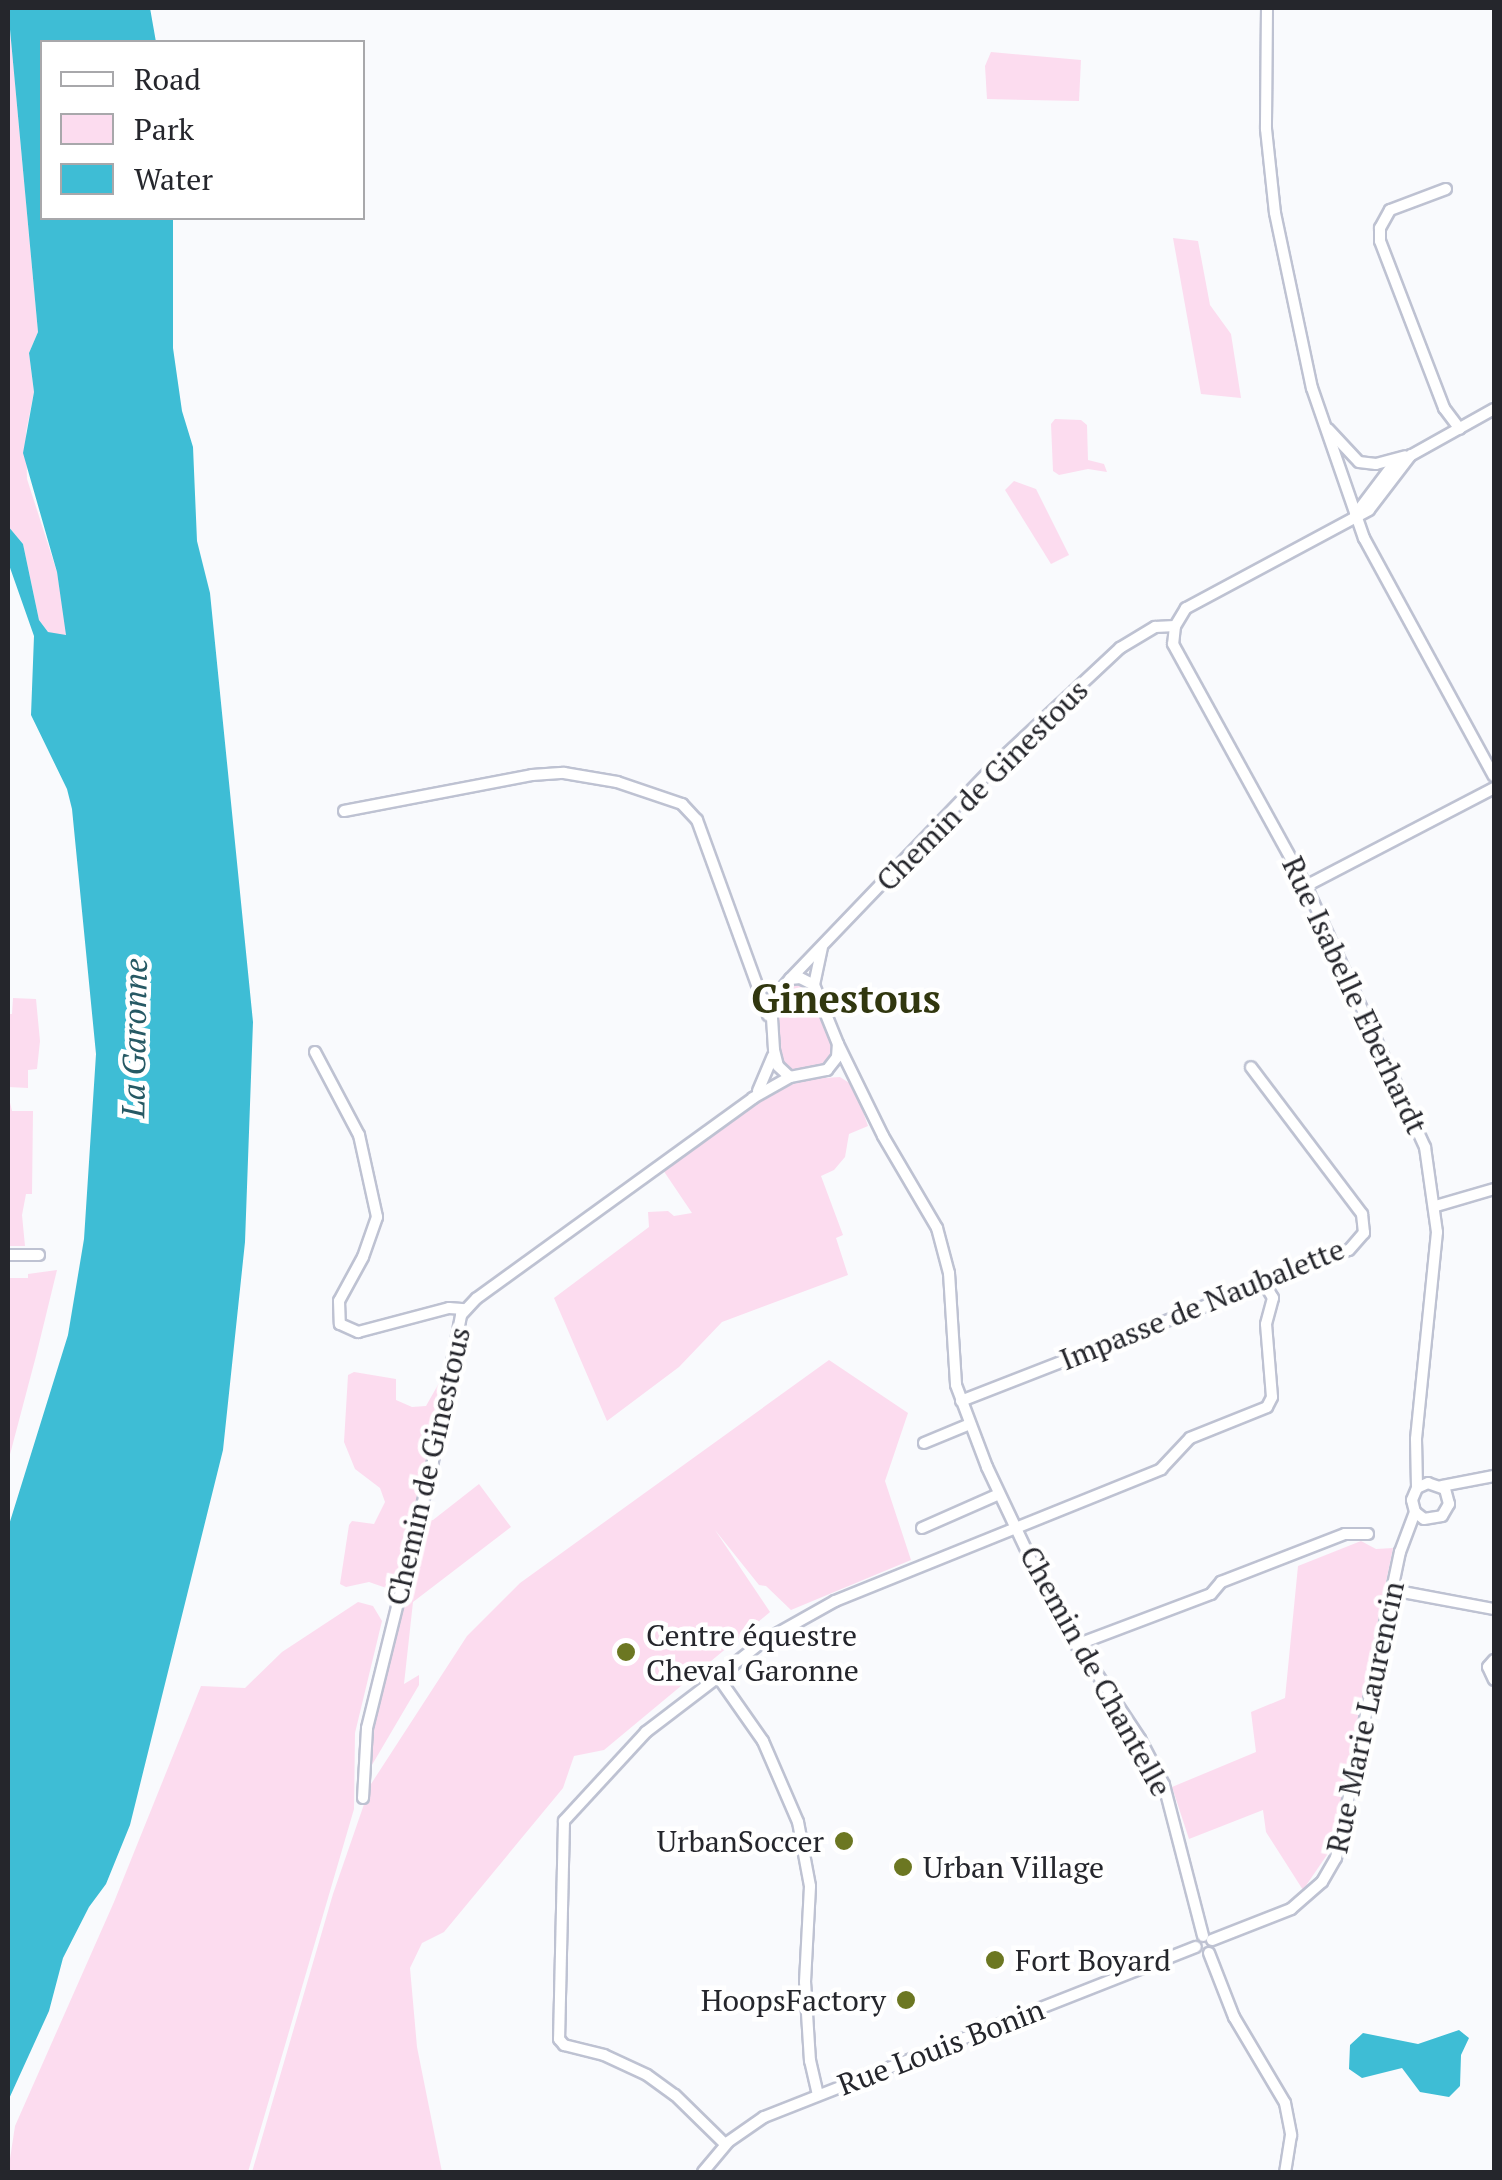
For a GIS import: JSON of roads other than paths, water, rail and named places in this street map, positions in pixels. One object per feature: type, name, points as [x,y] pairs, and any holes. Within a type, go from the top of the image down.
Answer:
[{"type":"street","points":[[1267,8],[1266,130],[1274,213],[1322,421],[1355,515],[1398,607],[1494,776]]},
{"type":"street","points":[[1446,189],[1390,210],[1380,228],[1380,241],[1444,408],[1448,435]]},
{"type":"street","points":[[1444,408],[1460,429]]},
{"type":"street","points":[[1174,632],[1195,601],[1355,515],[1392,466],[1494,409]]},
{"type":"street","points":[[1322,421],[1358,462],[1376,464],[1410,456]]},
{"type":"street","name":"Chemin de Ginestous","points":[[790,1076],[778,1066],[774,1050],[768,1014],[775,994],[996,764],[1120,648],[1146,630],[1174,632]]},
{"type":"street","name":"Rue Isabelle Eberhardt","points":[[1174,632],[1176,650],[1306,886],[1415,1116],[1431,1170],[1436,1253],[1416,1452],[1417,1488]]},
{"type":"street","points":[[344,811],[532,775],[564,773],[616,782],[682,804],[697,820],[768,1014]]},
{"type":"street","points":[[1306,886],[1494,788]]},
{"type":"street","points":[[823,946],[814,985],[838,1044],[837,1057],[828,1070]]},
{"type":"street","points":[[790,979],[800,978],[814,985]]},
{"type":"street","points":[[760,992],[775,994]]},
{"type":"street","name":"Chemin de Chantelle","points":[[838,1044],[883,1136],[938,1228],[950,1274],[951,1359],[970,1424],[999,1494],[1076,1645],[1140,1739],[1164,1785],[1208,1938]]},
{"type":"street","name":"Chemin de Ginestous","points":[[752,1098],[768,1074],[774,1050]]},
{"type":"street","points":[[315,1052],[359,1135],[377,1217],[363,1257],[338,1300],[340,1324],[358,1332],[449,1308],[465,1309]]},
{"type":"street","name":"Impasse de Naubalette","points":[[961,1400],[1349,1250],[1364,1233],[1362,1214],[1251,1067]]},
{"type":"street","points":[[828,1070],[844,1070],[858,1079]]},
{"type":"street","name":"Chemin de Ginestous","points":[[363,1798],[367,1728],[465,1309],[752,1098],[790,1076],[828,1070]]},
{"type":"street","points":[[1436,1206],[1494,1189]]},
{"type":"street","points":[[8,1255],[40,1256]]},
{"type":"street","points":[[726,2144],[688,2106],[647,2075],[604,2056],[564,2046],[558,2039],[564,1820],[646,1732],[762,1642],[835,1601],[1161,1469],[1190,1438],[1270,1404],[1266,1324],[1273,1298],[1264,1283]]},
{"type":"street","points":[[924,1443],[970,1424]]},
{"type":"street","points":[[1416,1452],[1449,1504]]},
{"type":"street","points":[[1474,1483],[1449,1504],[1442,1516],[1430,1520],[1415,1512],[1412,1500],[1417,1488],[1474,1483],[1494,1476]]},
{"type":"street","points":[[922,1528],[999,1494]]},
{"type":"street","name":"Rue Marie Laurencin","points":[[1208,1938],[1292,1909],[1330,1872],[1346,1827],[1392,1590],[1415,1512]]},
{"type":"street","name":"Rue Marie Laurencin","points":[[1403,1544],[1430,1520]]},
{"type":"street","points":[[1076,1645],[1211,1594],[1221,1582],[1345,1534],[1368,1534]]},
{"type":"street","points":[[1392,1590],[1494,1609]]},
{"type":"street","points":[[1494,1660],[1488,1667],[1494,1680]]},
{"type":"street","points":[[718,1677],[763,1741],[798,1822],[810,1886],[806,1982],[810,2061],[818,2095]]},
{"type":"street","points":[[1208,1938],[1196,1947],[1201,1954],[1208,1953]]},
{"type":"street","points":[[1208,1938],[1208,1953],[1234,2018],[1285,2102],[1290,2135],[1285,2172]]},
{"type":"street","name":"Rue Louis Bonin","points":[[703,2172],[726,2144],[764,2117],[1196,1947]]},
{"type":"water","name":"La Garonne","points":[[8,8],[150,8],[156,40],[40,40],[40,220],[173,220],[173,348],[182,411],[193,447],[197,541],[210,593],[253,1022],[245,1242],[223,1450],[130,1825],[106,1884],[89,1907],[63,1958],[49,2011],[8,2101],[8,1528],[68,1335],[84,1239],[96,1054],[72,809],[67,789],[31,715],[34,636],[8,562],[8,526],[23,544],[39,620],[48,632],[66,635],[57,572],[23,453],[34,392],[29,353],[38,332]]},
{"type":"water","points":[[1459,2030],[1469,2038],[1461,2055],[1460,2086],[1449,2097],[1420,2092],[1402,2068],[1362,2078],[1349,2069],[1350,2045],[1363,2033],[1418,2044]]},
{"type":"place","name":"Centre équestre Cheval Garonne","points":[[626,1652]]},
{"type":"place","name":"UrbanSoccer","points":[[844,1841]]},
{"type":"place","name":"Urban Village","points":[[903,1867]]},
{"type":"place","name":"Fort Boyard","points":[[995,1960]]},
{"type":"place","name":"HoopsFactory","points":[[906,2000]]},
{"type":"district","name":"Ginestous","points":[[846,998]]}]
